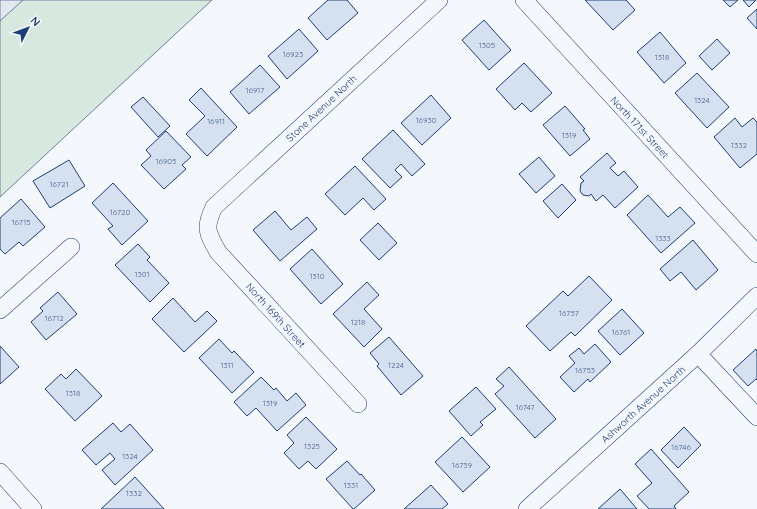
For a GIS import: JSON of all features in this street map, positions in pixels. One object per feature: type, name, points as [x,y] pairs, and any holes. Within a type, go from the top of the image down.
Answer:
[{"type":"street","name":"Stone Avenue North","points":[[208,220],[214,207],[439,0]]},
{"type":"street","name":"North 171st Street","points":[[524,0],[757,254]]},
{"type":"street","name":"North 169th Street","points":[[208,220],[208,235],[218,252],[358,404]]},
{"type":"street","points":[[0,310],[71,247]]},
{"type":"street","name":"Ashworth Avenue North","points":[[527,509],[698,354],[757,296]]},
{"type":"street","points":[[698,354],[757,417]]},
{"type":"street","points":[[0,472],[33,509]]},
{"type":"shaded area","points":[[0,0],[212,0],[0,197]]},
{"type":"shaded area","points":[[0,0],[23,0],[0,21]]},
{"type":"building","points":[[328,0],[347,0],[358,13],[327,40],[308,18]]},
{"type":"building","points":[[585,0],[626,0],[635,10],[613,30]]},
{"type":"building","points":[[723,0],[738,0],[730,7]]},
{"type":"building","points":[[743,0],[756,0],[749,7]]},
{"type":"building","points":[[757,9],[757,29],[747,18]]},
{"type":"building","points":[[484,20],[511,50],[489,70],[462,40]]},
{"type":"building","points":[[299,29],[318,51],[287,79],[268,56]]},
{"type":"building","points":[[660,32],[686,63],[664,83],[637,52]]},
{"type":"building","points":[[717,39],[730,53],[712,70],[699,56]]},
{"type":"building","points":[[524,63],[552,93],[531,112],[522,103],[515,110],[496,89]]},
{"type":"building","points":[[260,65],[280,87],[249,114],[230,92]]},
{"type":"building","points":[[697,73],[729,107],[707,128],[675,93]]},
{"type":"building","points":[[201,88],[237,127],[207,156],[186,134],[205,116],[189,100]]},
{"type":"building","points":[[431,95],[451,118],[422,145],[401,123]]},
{"type":"building","points":[[143,97],[170,126],[158,137],[131,107]]},
{"type":"building","points":[[565,106],[585,129],[583,130],[590,139],[570,156],[543,125]]},
{"type":"building","points":[[735,118],[742,127],[753,118],[757,122],[757,154],[740,168],[714,137]]},
{"type":"building","points":[[393,130],[425,164],[412,176],[401,164],[395,170],[402,177],[390,188],[362,159]]},
{"type":"building","points":[[166,131],[191,157],[182,165],[186,169],[164,189],[141,165],[151,156],[146,150]]},
{"type":"building","points":[[607,153],[616,163],[610,168],[618,176],[624,171],[638,187],[615,208],[603,195],[596,201],[591,194],[589,196],[583,195],[580,191],[581,183],[584,181],[580,177]]},
{"type":"building","points":[[539,157],[555,176],[536,193],[519,174]]},
{"type":"building","points":[[69,160],[85,186],[50,208],[33,181]]},
{"type":"building","points":[[355,166],[386,199],[374,210],[363,198],[345,215],[325,194]]},
{"type":"building","points":[[113,183],[148,221],[122,245],[108,229],[113,226],[92,203]]},
{"type":"building","points":[[562,184],[576,200],[558,218],[543,201]]},
{"type":"building","points":[[648,195],[668,217],[680,207],[695,223],[661,253],[627,215]]},
{"type":"building","points":[[21,199],[45,227],[23,246],[19,242],[5,254],[0,249],[0,218]]},
{"type":"building","points":[[275,211],[291,230],[307,217],[317,229],[280,261],[253,230]]},
{"type":"building","points":[[378,223],[397,243],[379,260],[360,240]]},
{"type":"building","points":[[693,240],[718,270],[696,290],[681,272],[670,281],[660,269]]},
{"type":"building","points":[[138,244],[150,257],[147,260],[169,283],[150,302],[115,265]]},
{"type":"building","points":[[312,249],[343,284],[321,304],[290,269]]},
{"type":"building","points":[[589,276],[612,300],[575,336],[571,332],[550,351],[526,326],[563,291],[568,296]]},
{"type":"building","points":[[367,282],[379,295],[364,309],[382,329],[364,347],[333,314]]},
{"type":"building","points":[[58,292],[77,314],[46,340],[31,322],[43,311],[40,308]]},
{"type":"building","points":[[173,298],[195,322],[207,311],[217,321],[184,352],[152,319]]},
{"type":"building","points":[[622,309],[644,333],[620,355],[598,331]]},
{"type":"building","points":[[389,337],[423,376],[401,395],[377,366],[379,364],[370,353]]},
{"type":"building","points":[[219,339],[232,353],[234,351],[254,372],[232,393],[199,358]]},
{"type":"building","points":[[595,344],[611,362],[590,382],[588,379],[574,392],[560,377],[575,363],[569,356],[579,348],[584,354]]},
{"type":"building","points":[[0,346],[19,367],[0,384]]},
{"type":"building","points":[[756,349],[757,380],[756,379],[748,386],[733,370]]},
{"type":"building","points":[[509,367],[556,419],[535,438],[495,394],[504,386],[496,379]]},
{"type":"building","points":[[76,369],[102,396],[75,421],[45,389],[61,374],[66,379]]},
{"type":"building","points":[[261,377],[274,390],[276,388],[287,401],[296,393],[306,405],[277,431],[256,408],[247,416],[234,402]]},
{"type":"building","points":[[476,387],[496,409],[480,422],[483,425],[471,436],[449,411]]},
{"type":"building","points":[[306,417],[337,449],[316,469],[308,461],[299,469],[284,453],[294,443],[287,435]]},
{"type":"building","points":[[113,423],[121,432],[130,424],[153,450],[115,485],[102,470],[115,459],[110,453],[96,465],[82,450]]},
{"type":"building","points":[[684,427],[701,445],[678,468],[661,450]]},
{"type":"building","points":[[462,437],[490,467],[463,492],[435,462]]},
{"type":"building","points":[[651,449],[689,492],[674,506],[676,509],[649,509],[637,496],[652,483],[635,464]]},
{"type":"building","points":[[347,461],[375,490],[354,509],[326,479]]},
{"type":"building","points":[[135,477],[164,509],[101,509]]},
{"type":"building","points":[[431,485],[448,504],[442,509],[404,509]]},
{"type":"building","points":[[620,489],[637,509],[598,509]]}]
